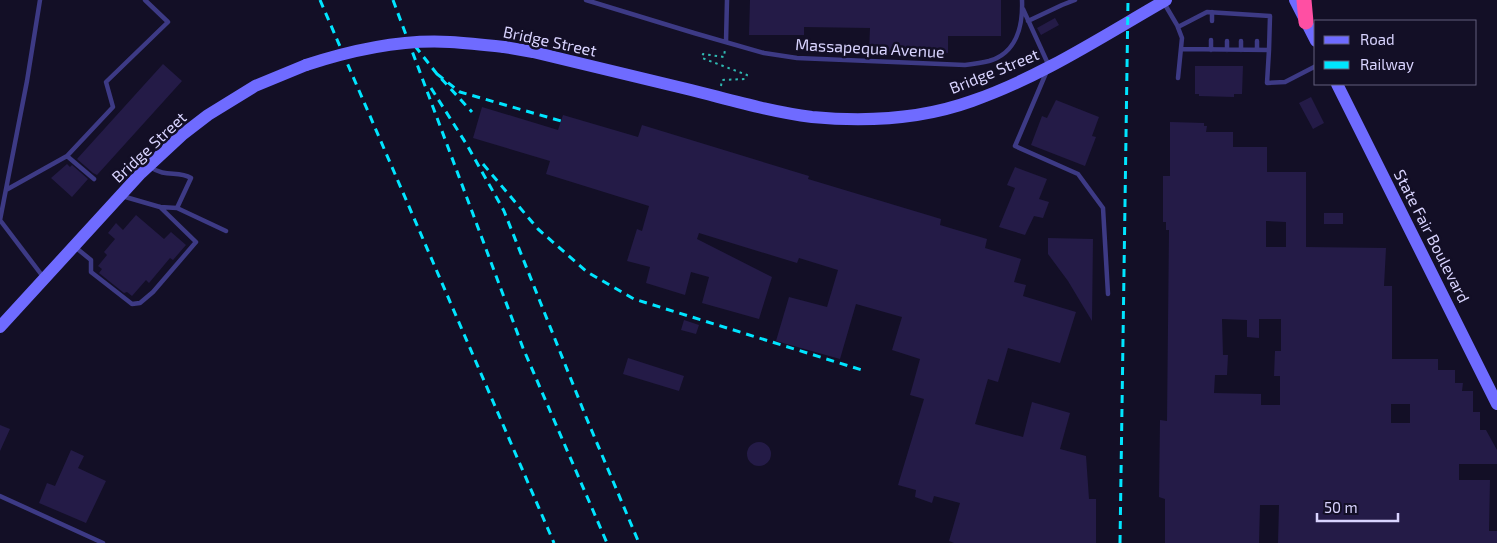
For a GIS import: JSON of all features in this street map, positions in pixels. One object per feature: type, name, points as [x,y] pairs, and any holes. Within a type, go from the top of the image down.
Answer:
[{"type":"highway","points":[[1304,0],[1306,22]]},
{"type":"main road","points":[[1295,0],[1314,37]]},
{"type":"main road","name":"Bridge Street","points":[[0,327],[148,166],[182,135],[208,115],[255,86],[336,55],[401,44],[449,42],[504,47],[533,52],[779,111],[852,119],[893,118],[925,113],[971,102],[1018,83],[1091,44],[1165,1]]},
{"type":"main road","name":"State Fair Boulevard","points":[[1338,85],[1497,404]]},
{"type":"main road","points":[[1483,375],[1497,390]]},
{"type":"lane","points":[[40,0],[27,81],[0,220],[44,279]]},
{"type":"lane","points":[[6,190],[67,156],[113,107],[106,82],[168,22],[145,0]]},
{"type":"lane","name":"Massapequa Avenue","points":[[586,0],[764,53],[797,58],[966,65],[990,61],[1010,47],[1017,38],[1022,8]]},
{"type":"lane","points":[[726,42],[727,0]]},
{"type":"lane","points":[[1022,0],[1022,8],[1049,66],[1015,146],[1078,174],[1103,208],[1108,294]]},
{"type":"lane","points":[[1028,21],[1062,2],[1075,0]]},
{"type":"lane","points":[[1165,1],[1182,38],[1178,78]]},
{"type":"lane","points":[[1178,27],[1207,12],[1270,16],[1267,82],[1286,82],[1314,67]]},
{"type":"lane","points":[[1212,12],[1212,21]]},
{"type":"lane","points":[[1228,21],[1229,13]]},
{"type":"lane","points":[[1242,14],[1242,21]]},
{"type":"lane","points":[[1258,15],[1258,22]]},
{"type":"lane","points":[[1211,40],[1211,50]]},
{"type":"lane","points":[[1227,41],[1227,50]]},
{"type":"lane","points":[[1241,41],[1241,50]]},
{"type":"lane","points":[[1257,41],[1257,50]]},
{"type":"lane","points":[[1181,49],[1269,50]]},
{"type":"lane","points":[[67,156],[94,179]]},
{"type":"lane","points":[[148,166],[157,172],[168,175],[185,174],[191,178],[177,208]]},
{"type":"lane","points":[[120,196],[160,207],[177,208],[226,231]]},
{"type":"lane","points":[[74,246],[91,260],[91,272],[132,304],[140,303],[153,292],[196,242],[160,207]]},
{"type":"lane","points":[[0,496],[103,543]]},
{"type":"path","points":[[720,97],[722,80],[745,80],[747,76],[702,58],[703,54],[724,57],[726,42]]},
{"type":"building","points":[[750,0],[1001,0],[1001,36],[948,36],[948,53],[869,52],[870,28],[804,27],[804,35],[749,35]]},
{"type":"building","points":[[1055,18],[1059,25],[1041,35],[1037,28]]},
{"type":"building","points":[[163,64],[182,81],[97,175],[93,173],[77,159]]},
{"type":"building","points":[[1195,66],[1243,66],[1242,94],[1234,94],[1234,97],[1199,96],[1199,94],[1195,94]]},
{"type":"building","points":[[1311,97],[1324,123],[1313,129],[1299,103]]},
{"type":"building","points":[[1056,100],[1099,117],[1092,136],[1096,137],[1085,166],[1031,145],[1042,116],[1047,118]]},
{"type":"building","points":[[482,107],[558,130],[563,115],[638,137],[642,125],[809,176],[808,179],[941,219],[940,225],[987,239],[985,248],[1021,259],[1014,282],[1026,285],[1023,296],[1076,312],[1060,363],[1008,348],[998,382],[988,379],[975,424],[1023,437],[1032,402],[1070,413],[1060,449],[1086,456],[1089,499],[1096,499],[1096,543],[954,543],[949,541],[960,503],[934,496],[932,503],[915,497],[916,490],[898,485],[924,399],[910,395],[920,359],[892,350],[902,317],[856,304],[840,359],[776,341],[789,297],[827,307],[838,270],[799,258],[797,263],[699,233],[697,239],[772,277],[759,319],[702,303],[709,277],[691,272],[685,295],[646,283],[650,267],[627,261],[637,229],[642,231],[649,206],[546,174],[550,161],[473,138]]},
{"type":"building","points":[[1170,122],[1204,123],[1204,126],[1207,126],[1206,132],[1233,132],[1233,147],[1267,147],[1267,172],[1306,172],[1306,247],[1386,248],[1384,286],[1392,286],[1392,359],[1438,359],[1438,370],[1455,370],[1455,383],[1463,383],[1462,391],[1473,391],[1473,412],[1480,412],[1480,430],[1486,430],[1497,450],[1497,464],[1459,464],[1459,480],[1490,480],[1489,531],[1497,531],[1497,543],[1278,543],[1279,505],[1260,505],[1259,543],[1165,543],[1165,499],[1159,497],[1160,420],[1167,421],[1169,230],[1166,230],[1166,222],[1163,222],[1163,176],[1170,176]],"holes":[[[1266,221],[1286,222],[1286,247],[1266,247]],[[1222,319],[1247,320],[1247,337],[1259,338],[1259,319],[1281,319],[1281,351],[1275,351],[1274,376],[1280,376],[1280,405],[1261,405],[1261,394],[1214,393],[1215,375],[1227,375],[1228,355],[1223,355]],[[1391,404],[1410,404],[1410,423],[1391,423]]]},
{"type":"building","points":[[67,164],[70,167],[72,165],[88,179],[72,197],[51,178]]},
{"type":"building","points":[[1015,167],[1047,179],[1039,199],[1049,202],[1043,218],[1034,216],[1025,235],[999,227],[1015,188],[1007,185]]},
{"type":"building","points":[[1324,213],[1343,213],[1343,224],[1324,224]]},
{"type":"building","points":[[136,215],[164,239],[171,232],[186,245],[173,260],[170,258],[149,283],[146,280],[132,296],[127,292],[124,293],[99,273],[102,269],[98,266],[107,255],[104,252],[115,239],[108,233],[116,223],[123,230]]},
{"type":"building","points":[[1048,238],[1093,239],[1092,321],[1068,281],[1048,254]]},
{"type":"building","points":[[684,320],[699,325],[696,334],[681,330]]},
{"type":"building","points":[[628,358],[684,376],[679,391],[623,374]]},
{"type":"building","points":[[0,425],[10,429],[0,451]]},
{"type":"building","points":[[759,442],[768,445],[771,454],[768,463],[759,466],[750,463],[747,454],[750,445]]},
{"type":"building","points":[[71,450],[84,456],[78,468],[106,481],[86,523],[39,503],[47,483],[55,486]]},
{"type":"railway","points":[[320,0],[554,543]]},
{"type":"railway","points":[[393,0],[523,348],[607,543]]},
{"type":"railway","points":[[1120,543],[1128,0]]},
{"type":"railway","points":[[415,46],[437,74],[472,112]]},
{"type":"railway","points":[[437,74],[460,92],[561,121]]},
{"type":"railway","points":[[431,88],[467,145],[504,211],[586,417],[639,543]]},
{"type":"railway","points":[[483,164],[538,229],[587,272],[634,299],[865,371]]}]
